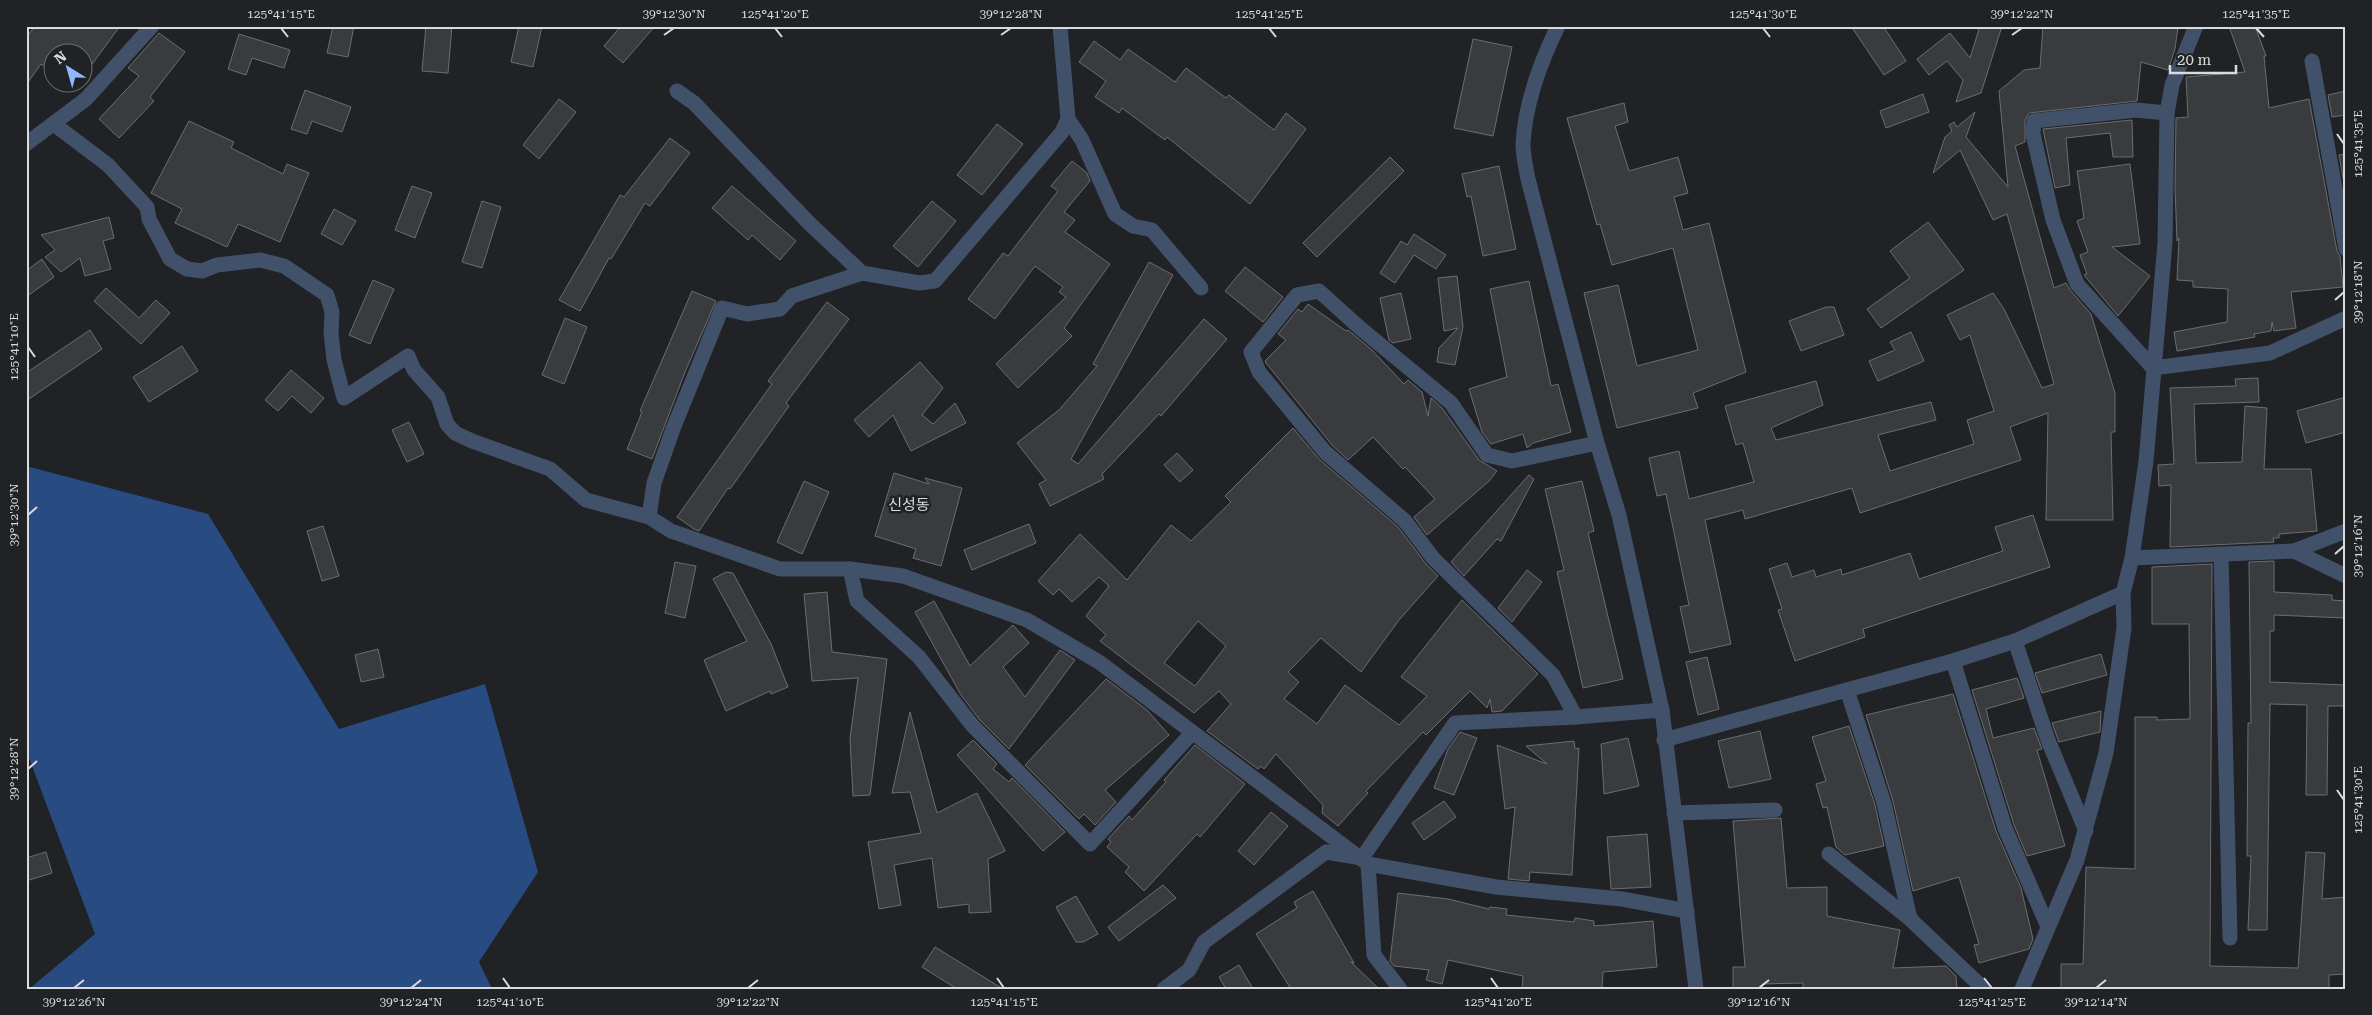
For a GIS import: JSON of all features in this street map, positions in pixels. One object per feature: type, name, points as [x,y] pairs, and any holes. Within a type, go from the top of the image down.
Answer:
[{"type":"street","points":[[26,144],[86,99],[152,26]]},
{"type":"street","points":[[1060,26],[1068,119],[1082,140],[1115,214],[1133,226],[1152,230],[1201,288]]},
{"type":"street","points":[[1558,26],[1537,74],[1527,115],[1523,146],[1528,179],[1597,443],[1633,570],[1662,710],[1664,740],[1696,989]]},
{"type":"street","points":[[2022,989],[2077,860],[2106,753],[2124,628],[2123,593],[2132,558],[2146,462],[2165,243],[2167,114],[2172,85],[2196,26]]},
{"type":"street","points":[[2312,61],[2346,249]]},
{"type":"street","points":[[677,91],[694,103],[808,223],[862,273]]},
{"type":"street","points":[[2153,368],[2077,284],[2053,220],[2033,134],[2034,121],[2136,110],[2167,114]]},
{"type":"street","points":[[649,517],[654,483],[673,429],[722,308],[747,314],[780,309],[792,296],[862,273],[920,283],[935,280],[1062,132],[1068,119]]},
{"type":"street","points":[[55,124],[108,165],[147,207],[149,219],[170,259],[187,269],[202,271],[217,265],[260,260],[284,266],[327,295],[332,312],[331,333],[334,360],[344,398],[408,356],[414,370],[438,397],[447,424],[455,433],[550,469],[586,500],[649,517],[671,531],[780,569],[850,569],[903,576],[1027,620],[1099,662],[1365,861]]},
{"type":"street","points":[[1576,717],[1553,675],[1433,558],[1406,521],[1325,452],[1259,372],[1251,352],[1297,296],[1319,291],[1360,328],[1452,403],[1487,455],[1512,461],[1597,443]]},
{"type":"street","points":[[2153,368],[2270,353],[2346,318]]},
{"type":"street","points":[[2132,558],[2294,550],[2346,531]]},
{"type":"street","points":[[2294,550],[2346,576]]},
{"type":"street","points":[[2221,554],[2230,938]]},
{"type":"street","points":[[850,569],[857,601],[919,657],[972,725],[1090,844],[1192,733]]},
{"type":"street","points":[[1664,740],[1953,661],[2015,641],[2123,593]]},
{"type":"street","points":[[2015,641],[2048,740],[2086,831]]},
{"type":"street","points":[[1953,661],[2005,828],[2048,927]]},
{"type":"street","points":[[1847,690],[1884,803],[1910,919]]},
{"type":"street","points":[[1400,989],[1374,954],[1365,861],[1455,723],[1576,717],[1662,710]]},
{"type":"street","points":[[1674,813],[1775,810]]},
{"type":"street","points":[[1164,989],[1189,970],[1204,942],[1326,852],[1496,887],[1622,899],[1687,911]]},
{"type":"street","points":[[1830,854],[1910,919],[1984,989]]},
{"type":"shaded area","points":[[26,466],[208,514],[339,729],[485,684],[538,872],[479,962],[492,989],[29,989],[95,934],[26,750]]},
{"type":"building","points":[[35,26],[120,26],[92,64],[92,42],[42,42],[42,65],[26,85],[26,38]]},
{"type":"building","points":[[333,26],[354,26],[348,57],[327,53]]},
{"type":"building","points":[[426,26],[452,26],[448,73],[422,71]]},
{"type":"building","points":[[519,26],[542,26],[533,67],[511,62]]},
{"type":"building","points":[[621,26],[655,26],[623,63],[604,46]]},
{"type":"building","points":[[1851,26],[1883,26],[1906,61],[1884,75]]},
{"type":"building","points":[[1980,26],[2002,26],[1981,93],[1956,102],[1963,80],[1947,61],[1929,75],[1917,59],[1950,33],[1970,58]]},
{"type":"building","points":[[2043,26],[2178,26],[2175,49],[2168,70],[2141,62],[2137,101],[2029,113],[2025,120],[2025,142],[2015,146],[2054,288],[2066,283],[2091,314],[2115,393],[2115,432],[2111,432],[2113,520],[2046,520],[2048,413],[2010,427],[2021,460],[1860,513],[1852,488],[1745,519],[1743,510],[1705,520],[1731,644],[1690,653],[1680,607],[1689,605],[1666,494],[1657,496],[1649,458],[1679,451],[1689,499],[1754,482],[1743,443],[1736,445],[1725,406],[1816,381],[1823,405],[1771,428],[1776,440],[1931,402],[1936,420],[1878,435],[1890,471],[1974,444],[1967,420],[1994,411],[1970,335],[1960,340],[1947,315],[1993,293],[2004,309],[2042,388],[2054,384],[2007,214],[1993,220],[1960,150],[1933,173],[1945,137],[1952,131],[1949,125],[1954,122],[1957,127],[1975,112],[1966,137],[2008,187],[1999,91],[2024,70],[2040,68]]},
{"type":"building","points":[[2229,26],[2255,26],[2266,56],[2264,56],[2269,108],[2309,99],[2337,251],[2340,256],[2343,287],[2291,292],[2296,328],[2274,331],[2272,322],[2271,331],[2254,334],[2255,337],[2177,351],[2174,332],[2227,322],[2228,289],[2193,287],[2193,281],[2177,280],[2179,238],[2177,241],[2175,188],[2176,118],[2188,117],[2186,77],[2245,72]]},
{"type":"building","points":[[159,33],[185,52],[150,97],[154,101],[119,138],[99,119],[139,76],[128,68]]},
{"type":"building","points":[[239,34],[290,50],[284,68],[252,58],[246,75],[228,69]]},
{"type":"building","points":[[1473,39],[1512,47],[1493,136],[1454,128]]},
{"type":"building","points":[[1094,41],[1120,60],[1128,49],[1175,82],[1186,68],[1226,98],[1229,95],[1274,130],[1286,113],[1306,129],[1250,204],[1167,137],[1165,140],[1122,108],[1119,113],[1095,97],[1106,81],[1079,62]]},
{"type":"building","points":[[305,90],[351,107],[342,132],[312,121],[307,134],[291,129]]},
{"type":"building","points":[[2346,91],[2346,115],[2332,117],[2328,95]]},
{"type":"building","points":[[1923,94],[1929,112],[1886,128],[1880,111]]},
{"type":"building","points":[[559,99],[576,112],[539,159],[523,145]]},
{"type":"building","points":[[1624,103],[1628,122],[1615,126],[1629,171],[1678,157],[1688,193],[1674,197],[1683,230],[1709,223],[1746,372],[1693,393],[1698,408],[1617,428],[1584,293],[1618,285],[1637,366],[1698,350],[1673,248],[1612,265],[1600,224],[1597,225],[1567,118]]},
{"type":"building","points":[[2132,120],[2133,157],[2113,157],[2110,133],[2066,138],[2070,185],[2055,188],[2043,129]]},
{"type":"building","points":[[189,121],[234,142],[231,148],[283,174],[287,164],[309,173],[280,242],[238,224],[227,247],[175,223],[182,209],[151,193]]},
{"type":"building","points":[[997,124],[1023,144],[982,195],[957,175]]},
{"type":"building","points":[[670,138],[690,153],[650,206],[645,203],[611,259],[609,258],[580,311],[559,300],[620,195],[624,197]]},
{"type":"building","points":[[2346,154],[2346,195],[2339,155]]},
{"type":"building","points":[[1390,157],[1404,171],[1317,257],[1303,243]]},
{"type":"building","points":[[1072,161],[1087,173],[1090,181],[1064,212],[1075,220],[1065,232],[1110,264],[1064,328],[1072,336],[1018,388],[996,364],[1066,297],[1059,292],[1063,287],[1035,266],[995,319],[968,299],[1003,253],[1008,256],[1058,191],[1051,186]]},
{"type":"building","points":[[2130,164],[2140,244],[2112,247],[2150,276],[2118,316],[2084,275],[2087,274],[2080,255],[2088,252],[2077,221],[2084,218],[2077,171]]},
{"type":"building","points":[[1499,166],[1516,249],[1483,256],[1471,196],[1467,197],[1462,174]]},
{"type":"building","points":[[412,186],[432,193],[415,238],[395,230]]},
{"type":"building","points":[[732,186],[796,241],[780,260],[752,235],[748,240],[712,208]]},
{"type":"building","points":[[482,201],[501,207],[482,268],[462,262]]},
{"type":"building","points":[[932,201],[956,221],[918,267],[893,246]]},
{"type":"building","points":[[334,209],[356,221],[342,245],[321,234]]},
{"type":"building","points":[[109,217],[114,238],[103,241],[111,269],[85,276],[80,258],[61,272],[45,257],[55,250],[41,235]]},
{"type":"building","points":[[1928,222],[1964,270],[1881,328],[1867,309],[1910,278],[1890,251]]},
{"type":"building","points":[[1414,234],[1446,255],[1436,269],[1414,255],[1395,283],[1380,273],[1401,241],[1407,245]]},
{"type":"building","points":[[42,259],[54,277],[26,297],[26,271]]},
{"type":"building","points":[[1149,262],[1173,275],[1071,459],[1078,464],[1204,319],[1227,339],[1161,416],[1159,414],[1102,474],[1104,479],[1050,506],[1039,484],[1046,480],[1017,443],[1059,410],[1097,366],[1093,364]]},
{"type":"building","points":[[1245,267],[1283,297],[1263,322],[1225,291]]},
{"type":"building","points":[[1457,276],[1463,327],[1455,365],[1437,362],[1439,348],[1458,328],[1444,331],[1438,278]]},
{"type":"building","points":[[373,280],[394,289],[370,344],[349,335]]},
{"type":"building","points":[[1529,281],[1551,386],[1558,384],[1571,432],[1533,443],[1527,448],[1523,434],[1491,444],[1482,432],[1469,389],[1507,377],[1490,289]]},
{"type":"building","points":[[106,288],[139,318],[156,300],[170,313],[141,344],[94,301]]},
{"type":"building","points":[[692,291],[716,301],[685,372],[652,459],[627,449],[642,412],[640,411]]},
{"type":"building","points":[[1401,293],[1411,339],[1393,343],[1389,340],[1380,298]]},
{"type":"building","points":[[827,302],[849,319],[786,403],[789,406],[730,489],[728,488],[699,531],[694,529],[677,517],[772,384],[768,381]]},
{"type":"building","points":[[1308,304],[1346,331],[1348,330],[1371,349],[1404,384],[1408,380],[1422,392],[1428,416],[1431,398],[1442,408],[1479,460],[1497,471],[1489,481],[1427,535],[1414,517],[1435,499],[1373,437],[1348,460],[1332,445],[1266,363],[1265,361],[1286,340],[1278,334],[1298,309],[1302,312]]},
{"type":"building","points":[[1826,307],[1834,307],[1844,335],[1801,351],[1789,321]]},
{"type":"building","points":[[565,318],[587,327],[564,384],[542,375]]},
{"type":"building","points":[[90,330],[102,349],[26,401],[26,373]]},
{"type":"building","points":[[1911,332],[1924,361],[1878,381],[1869,361],[1895,350],[1890,342]]},
{"type":"building","points":[[182,346],[198,371],[149,402],[133,377]]},
{"type":"building","points":[[920,362],[943,388],[922,415],[933,424],[955,403],[966,423],[911,451],[893,415],[869,437],[854,420]]},
{"type":"building","points":[[291,370],[324,398],[311,413],[292,396],[278,411],[265,400]]},
{"type":"building","points":[[2258,378],[2259,402],[2194,404],[2196,463],[2242,462],[2245,406],[2267,408],[2264,469],[2311,469],[2317,531],[2279,534],[2279,538],[2273,538],[2274,542],[2170,547],[2171,485],[2159,486],[2158,465],[2174,464],[2170,388],[2236,386],[2235,379]]},
{"type":"building","points":[[2346,397],[2346,432],[2306,443],[2297,411]]},
{"type":"building","points":[[409,422],[424,454],[407,462],[392,430]]},
{"type":"building","points":[[1293,428],[1319,459],[1398,527],[1426,564],[1438,576],[1399,620],[1361,672],[1321,638],[1288,672],[1299,682],[1284,699],[1317,724],[1345,685],[1399,725],[1427,696],[1401,677],[1462,600],[1538,674],[1502,711],[1492,712],[1490,699],[1487,708],[1470,691],[1426,735],[1423,732],[1366,791],[1368,793],[1338,826],[1322,813],[1323,805],[1276,754],[1264,769],[1261,766],[1258,769],[1207,731],[1231,704],[1219,691],[1194,713],[1100,641],[1106,635],[1086,616],[1109,586],[1099,577],[1072,602],[1059,589],[1053,595],[1038,581],[1080,534],[1127,580],[1171,525],[1191,541],[1231,502],[1225,496]],"holes":[[[1198,621],[1226,646],[1195,686],[1164,663]]]},
{"type":"building","points":[[1177,453],[1193,470],[1180,482],[1164,465]]},
{"type":"building","points":[[894,473],[929,484],[925,478],[962,488],[941,566],[913,558],[916,549],[875,536]]},
{"type":"building","points":[[1529,475],[1534,479],[1501,541],[1497,539],[1464,576],[1451,562]]},
{"type":"building","points":[[804,481],[829,492],[802,554],[777,542]]},
{"type":"building","points":[[1582,481],[1594,531],[1588,533],[1623,679],[1583,688],[1557,572],[1564,570],[1545,489]]},
{"type":"building","points":[[2033,515],[2050,567],[1863,629],[1865,637],[1795,661],[1778,610],[1782,609],[1769,569],[1787,563],[1792,577],[1814,570],[1816,577],[1841,569],[1842,575],[1910,553],[1919,579],[2003,551],[1995,527]]},
{"type":"building","points":[[1029,524],[1036,543],[972,570],[964,550]]},
{"type":"building","points":[[323,526],[339,576],[322,581],[307,531]]},
{"type":"building","points":[[2274,561],[2274,592],[2332,595],[2332,600],[2346,601],[2346,618],[2274,615],[2274,631],[2270,631],[2270,682],[2346,685],[2346,706],[2328,706],[2327,795],[2306,795],[2307,705],[2270,704],[2267,930],[2248,930],[2251,856],[2247,856],[2248,723],[2251,723],[2249,562]]},
{"type":"building","points":[[675,562],[696,566],[685,618],[665,613]]},
{"type":"building","points":[[2212,564],[2210,966],[2298,968],[2306,852],[2325,853],[2322,899],[2346,897],[2346,974],[2329,975],[2329,989],[2061,989],[2061,964],[2083,964],[2086,867],[2135,869],[2135,717],[2157,717],[2157,720],[2190,719],[2189,624],[2152,624],[2152,567]]},
{"type":"building","points":[[1527,570],[1542,582],[1512,622],[1498,608]]},
{"type":"building","points":[[726,572],[733,573],[771,644],[788,687],[771,694],[770,691],[726,711],[704,660],[747,641],[713,579]]},
{"type":"building","points":[[827,592],[832,652],[887,659],[870,795],[853,796],[850,739],[858,678],[812,681],[804,594]]},
{"type":"building","points":[[934,601],[970,666],[1013,625],[1029,643],[1003,667],[1025,697],[1060,650],[1075,660],[1009,749],[979,719],[961,695],[915,612]]},
{"type":"building","points":[[378,649],[384,677],[361,682],[355,655]]},
{"type":"building","points":[[2101,654],[2107,675],[2042,693],[2035,673]]},
{"type":"building","points":[[1707,657],[1719,709],[1698,715],[1686,662]]},
{"type":"building","points":[[2017,678],[2024,698],[1986,709],[1993,738],[2034,728],[2042,749],[2037,750],[2065,846],[2027,856],[2014,825],[1972,690]]},
{"type":"building","points":[[1106,679],[1147,710],[1169,735],[1105,790],[1116,802],[1095,825],[1084,814],[1079,819],[1025,765]]},
{"type":"building","points":[[1953,694],[1996,831],[2021,888],[2033,939],[2029,949],[1979,963],[1974,945],[1979,944],[1959,877],[1913,891],[1893,801],[1866,715]]},
{"type":"building","points":[[2101,711],[2100,732],[2059,742],[2052,723]]},
{"type":"building","points":[[910,712],[937,813],[977,793],[1005,851],[988,859],[991,912],[969,913],[969,904],[938,908],[932,858],[894,865],[901,905],[879,909],[868,842],[921,833],[910,792],[892,793]]},
{"type":"building","points":[[1849,726],[1875,805],[1884,846],[1845,855],[1836,847],[1827,807],[1823,808],[1816,784],[1826,781],[1812,737]]},
{"type":"building","points":[[1760,731],[1771,779],[1729,788],[1718,741]]},
{"type":"building","points":[[1460,732],[1477,738],[1454,795],[1434,788],[1448,749]]},
{"type":"building","points":[[1628,738],[1639,786],[1604,794],[1601,744]]},
{"type":"building","points":[[973,740],[997,764],[993,769],[1009,782],[1012,778],[1065,832],[1043,851],[957,755]]},
{"type":"building","points":[[1574,741],[1575,749],[1579,748],[1572,875],[1530,872],[1529,881],[1508,879],[1515,807],[1505,809],[1497,745],[1547,764],[1526,746]]},
{"type":"building","points":[[1195,745],[1245,784],[1200,837],[1197,834],[1144,891],[1125,872],[1129,867],[1107,847],[1111,842],[1108,839],[1129,816],[1132,820],[1166,782],[1164,780]]},
{"type":"building","points":[[1444,801],[1456,817],[1424,840],[1412,823]]},
{"type":"building","points":[[1271,812],[1288,826],[1254,865],[1238,851]]},
{"type":"building","points":[[1781,818],[1787,888],[1827,887],[1827,916],[1900,930],[1893,968],[1946,966],[1956,976],[1957,989],[1803,989],[1803,983],[1762,984],[1762,989],[1733,989],[1733,967],[1745,967],[1733,821]]},
{"type":"building","points":[[1647,834],[1651,887],[1611,889],[1607,837]]},
{"type":"building","points":[[46,852],[52,873],[26,881],[26,858]]},
{"type":"building","points":[[1163,885],[1176,898],[1119,941],[1108,927]]},
{"type":"building","points":[[1313,891],[1354,963],[1351,962],[1379,989],[1291,989],[1256,934],[1297,908],[1294,902]]},
{"type":"building","points":[[1398,893],[1448,899],[1489,909],[1490,907],[1507,909],[1506,915],[1574,922],[1575,918],[1594,921],[1594,926],[1653,921],[1657,967],[1603,972],[1602,989],[1522,989],[1523,976],[1448,960],[1442,984],[1426,980],[1429,970],[1394,966],[1390,961]]},
{"type":"building","points":[[1076,896],[1098,934],[1083,942],[1076,942],[1056,907]]},
{"type":"building","points":[[935,947],[1003,989],[957,989],[922,967]]},
{"type":"building","points":[[1239,965],[1253,989],[1226,989],[1219,977]]},
{"type":"district","name":"신성동","points":[[909,505]]}]
